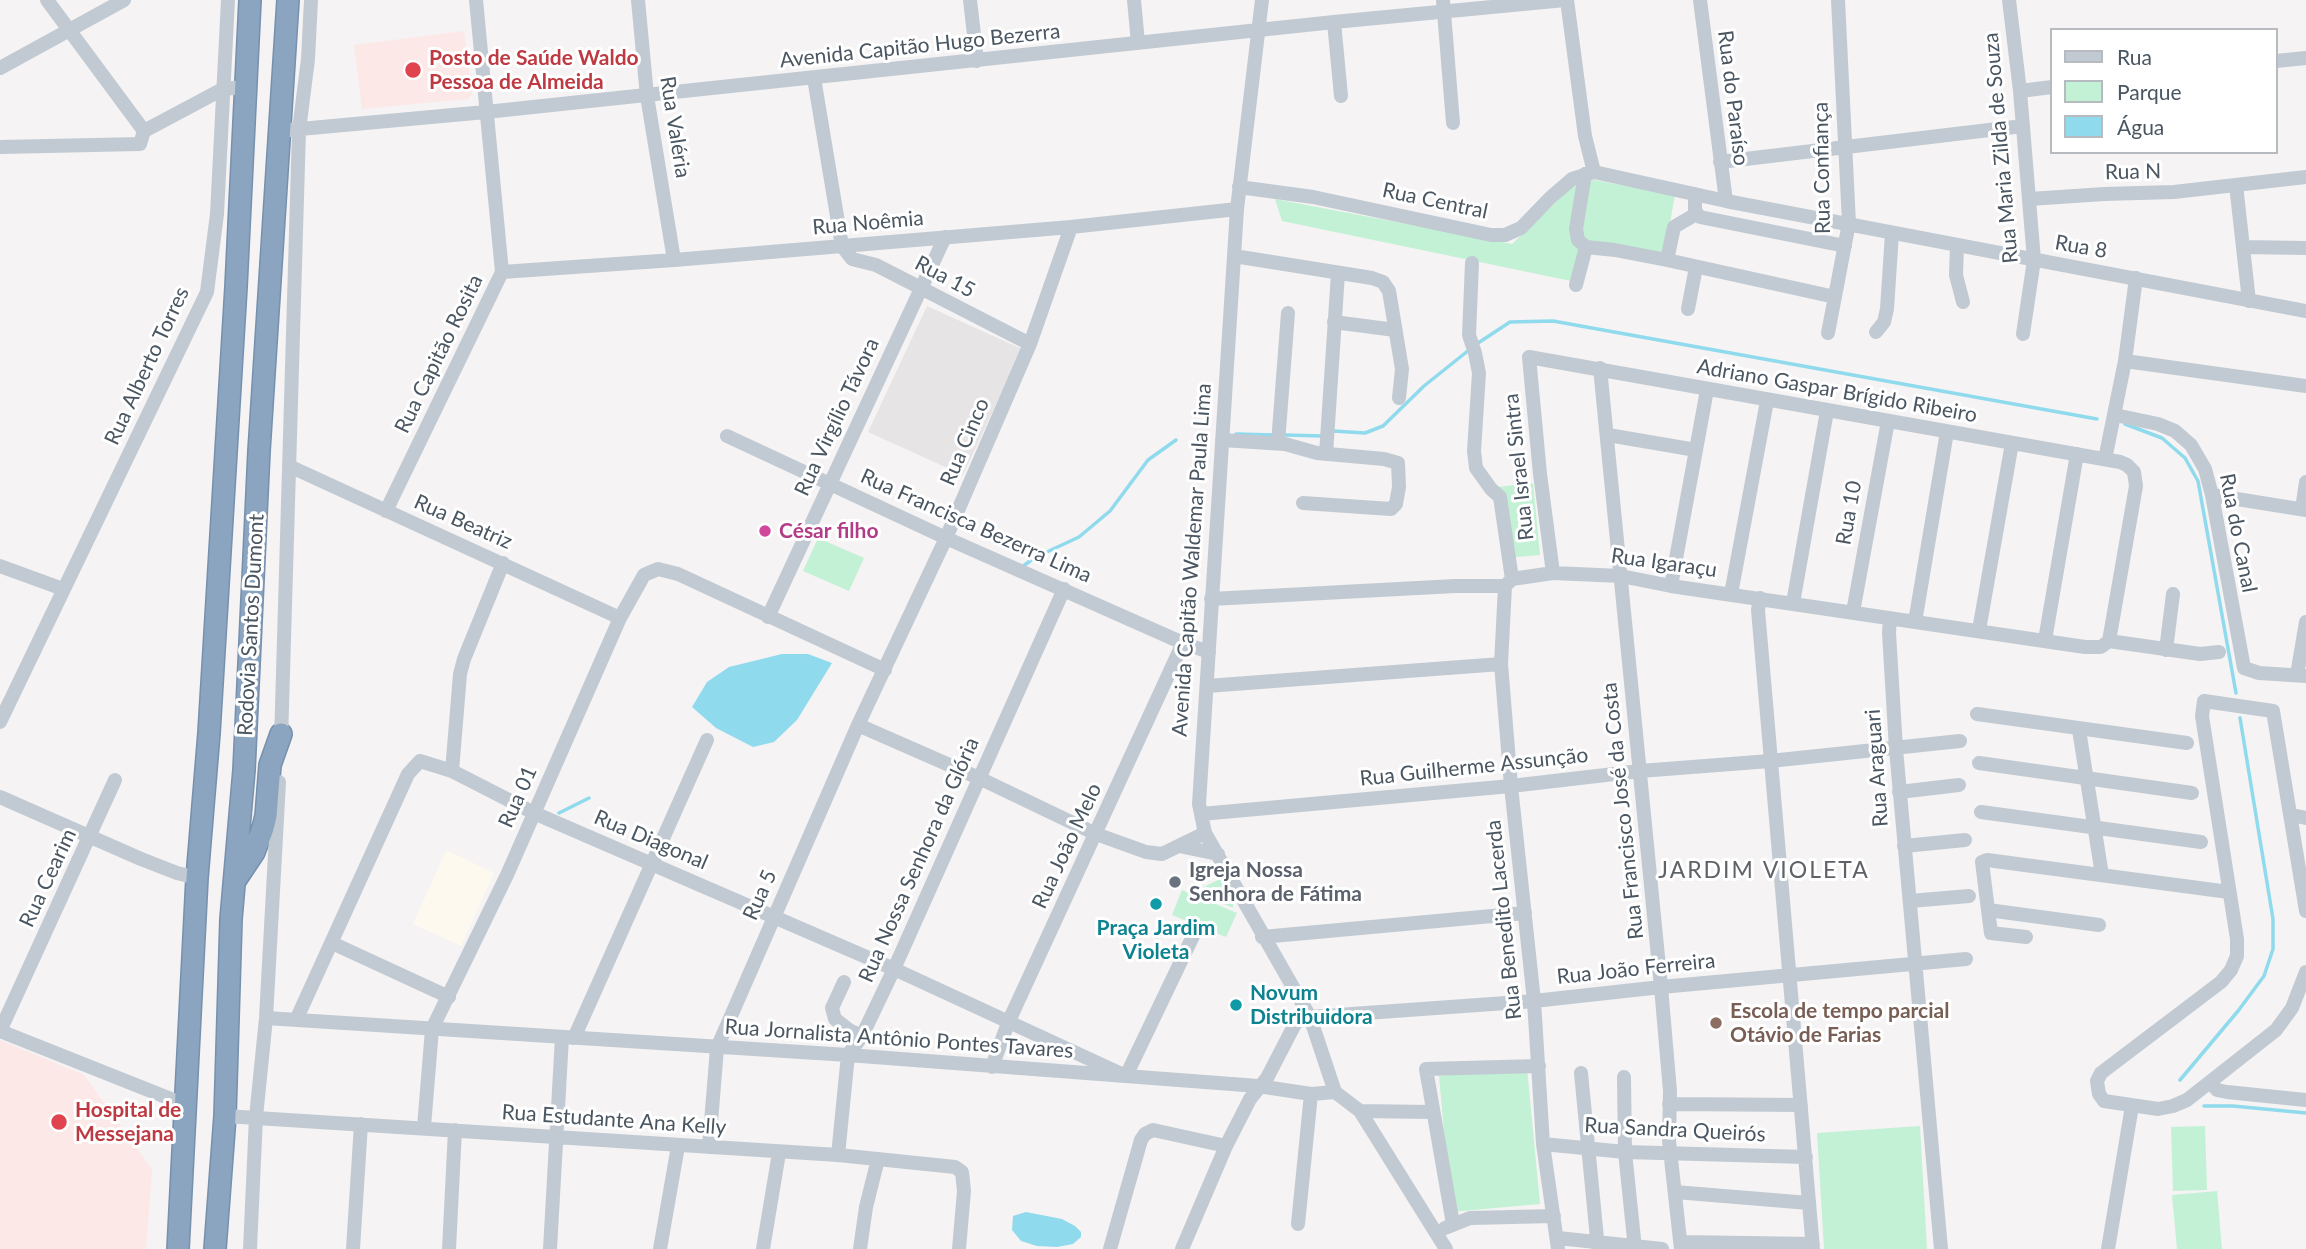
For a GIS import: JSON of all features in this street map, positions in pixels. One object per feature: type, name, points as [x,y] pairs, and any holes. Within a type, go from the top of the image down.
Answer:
[{"type":"highway","name":"Rodovia Santos Dumont","points":[[178,1249],[197,878],[209,733],[235,314],[250,0]]},
{"type":"highway","name":"Rodovia Santos Dumont","points":[[215,1249],[225,1116],[231,919],[244,770],[259,451],[289,130],[288,0]]},
{"type":"highway","points":[[234,880],[254,852],[267,816],[270,765],[281,734]]},
{"type":"street","points":[[47,0],[144,131]]},
{"type":"street","points":[[0,68],[124,0]]},
{"type":"street","name":"Rua Alberto Torres","points":[[2,715],[206,292],[217,214],[228,0]]},
{"type":"street","points":[[250,1249],[256,1117],[267,1017],[281,734],[289,466],[289,130],[308,59],[311,0]]},
{"type":"street","name":"Rua Capitão Rosita","points":[[386,512],[502,272],[475,0]]},
{"type":"street","name":"Rua Valéria","points":[[638,0],[647,96],[674,260]]},
{"type":"street","points":[[970,0],[977,61]]},
{"type":"street","points":[[1134,0],[1138,43]]},
{"type":"street","name":"Avenida Capitão Waldemar Paula Lima","points":[[1262,0],[1237,209],[1198,797],[1205,833],[1310,1017],[1335,1092]]},
{"type":"street","points":[[1566,0],[1589,173],[1576,229],[1578,240],[1586,247],[1667,260],[1835,297]]},
{"type":"street","name":"Avenida Capitão Hugo Bezerra","points":[[289,130],[977,61],[1334,22],[1443,5],[1566,0]]},
{"type":"street","name":"Rua do Paraíso","points":[[1700,0],[1726,201]]},
{"type":"street","name":"Rua Confiança","points":[[1828,332],[1849,223],[1838,0]]},
{"type":"street","name":"Rua Maria Zilda de Souza","points":[[2009,0],[2020,91],[2034,260],[2023,334]]},
{"type":"street","points":[[1443,5],[1453,123]]},
{"type":"street","points":[[1334,22],[1341,96]]},
{"type":"street","points":[[2278,61],[2306,58]]},
{"type":"street","points":[[814,78],[842,246]]},
{"type":"street","points":[[0,147],[140,144],[144,131],[223,89],[245,87]]},
{"type":"street","points":[[2020,91],[2050,87]]},
{"type":"street","points":[[1720,162],[2023,126]]},
{"type":"street","points":[[1589,173],[1849,223]]},
{"type":"street","name":"Rua Central","points":[[1239,187],[1313,197],[1465,230],[1505,235],[1521,228],[1564,185],[1589,173]]},
{"type":"street","name":"Rua N","points":[[2030,199],[2174,192],[2306,177]]},
{"type":"street","points":[[2236,185],[2249,301]]},
{"type":"street","points":[[1695,194],[1696,214]]},
{"type":"street","name":"Rua Noêmia","points":[[502,272],[1071,227],[1237,209]]},
{"type":"street","points":[[1696,214],[1710,220],[1845,246]]},
{"type":"street","points":[[1667,260],[1674,227],[1696,214]]},
{"type":"street","name":"Rua 8","points":[[1849,223],[2306,311]]},
{"type":"street","name":"Rua Cinco","points":[[884,670],[946,538],[1030,344],[1071,227]]},
{"type":"street","points":[[1876,332],[1884,322],[1887,309],[1892,233]]},
{"type":"street","name":"Rua Virgílio Távora","points":[[768,617],[946,237]]},
{"type":"street","points":[[1957,245],[1956,275],[1963,302]]},
{"type":"street","name":"Rua 15","points":[[842,246],[852,259],[876,265],[1030,344]]},
{"type":"street","points":[[1576,285],[1586,247]]},
{"type":"street","points":[[2243,247],[2306,248]]},
{"type":"street","points":[[1234,256],[1372,278],[1386,285],[1402,369],[1399,398]]},
{"type":"street","name":"Rua Benedito Lacerda","points":[[1472,263],[1469,335],[1479,373],[1474,435],[1476,468],[1500,497],[1509,583],[1502,664],[1511,786],[1534,1001],[1543,1144],[1558,1243]]},
{"type":"street","points":[[1688,309],[1696,267]]},
{"type":"street","points":[[1326,454],[1338,273]]},
{"type":"street","points":[[2105,459],[2125,361],[2136,278]]},
{"type":"street","points":[[1278,443],[1288,313]]},
{"type":"street","points":[[1334,322],[1395,330]]},
{"type":"street","name":"Adriano Gaspar Brígido Ribeiro","points":[[1529,356],[1767,401],[2120,462],[2134,472],[2136,486],[2109,641]]},
{"type":"street","name":"Rua Israel Sintra","points":[[1529,356],[1553,573]]},
{"type":"street","points":[[2125,361],[2306,386]]},
{"type":"street","name":"Rua Francisco José da Costa","points":[[1600,368],[1661,986],[1670,1091],[1668,1117],[1681,1246]]},
{"type":"street","points":[[1671,586],[1707,390]]},
{"type":"street","points":[[1731,594],[1767,401]]},
{"type":"street","points":[[1793,603],[1827,411]]},
{"type":"street","name":"Rua do Canal","points":[[2115,415],[2158,424],[2175,431],[2190,445],[2205,469],[2212,495],[2241,664],[2247,671],[2302,675]]},
{"type":"street","name":"Rua 10","points":[[1853,612],[1888,421]]},
{"type":"street","points":[[1915,622],[1947,432]]},
{"type":"street","points":[[1608,435],[1696,450]]},
{"type":"street","name":"Rua Francisca Bezerra Lima","points":[[727,436],[946,538],[1209,652]]},
{"type":"street","points":[[1222,440],[1278,443],[1326,454],[1384,459],[1398,463],[1399,487],[1395,507],[1387,509],[1303,503]]},
{"type":"street","points":[[1979,630],[2012,443]]},
{"type":"street","points":[[2045,640],[2077,454]]},
{"type":"street","name":"Rua Beatriz","points":[[289,466],[620,618]]},
{"type":"street","points":[[2212,495],[2304,510],[2306,482]]},
{"type":"street","points":[[452,771],[460,674],[503,563]]},
{"type":"street","points":[[0,566],[63,589]]},
{"type":"street","name":"Rua 01","points":[[432,1029],[449,998],[534,813],[620,618],[640,581],[651,571],[667,570],[702,583],[768,617]]},
{"type":"street","name":"Rua Igaraçu","points":[[1211,600],[1509,583],[1553,573],[1621,576],[1671,586],[2095,648],[2109,641],[2200,654],[2219,652]]},
{"type":"street","name":"Rua Nossa Senhora da Glória","points":[[848,1055],[862,1036],[894,969],[1064,589]]},
{"type":"street","points":[[2166,650],[2173,594]]},
{"type":"street","points":[[1681,1246],[1813,1247],[1770,761],[1758,610],[1760,598]]},
{"type":"street","points":[[768,617],[884,670]]},
{"type":"street","name":"Rua Araguari","points":[[1890,618],[1899,792],[1941,1249]]},
{"type":"street","points":[[2302,675],[2306,622]]},
{"type":"street","name":"Rua João Melo","points":[[992,1067],[1008,1023],[1183,643]]},
{"type":"street","points":[[1207,687],[1502,664]]},
{"type":"street","name":"Rua 5","points":[[709,1147],[717,1048],[884,670]]},
{"type":"street","points":[[2306,911],[2273,711],[2204,701],[2202,716],[2238,947],[2231,970],[2221,982],[2098,1077],[2097,1090],[2104,1101],[2158,1109],[2186,1100],[2276,1030],[2292,1008],[2306,972]]},
{"type":"street","points":[[1977,714],[2187,743]]},
{"type":"street","points":[[858,725],[979,778],[1096,834],[1157,855],[1205,833]]},
{"type":"street","points":[[2079,730],[2102,875]]},
{"type":"street","points":[[550,1249],[557,1136],[568,1037],[653,864],[708,740]]},
{"type":"street","name":"Rua Guilherme Assunção","points":[[1201,814],[1960,741]]},
{"type":"street","name":"Rua Diagonal","points":[[297,1018],[411,769],[420,761],[452,771],[534,813],[894,969],[1126,1076]]},
{"type":"street","points":[[1979,763],[2192,793]]},
{"type":"street","name":"Rua Cearim","points":[[0,1031],[115,780]]},
{"type":"street","points":[[1899,792],[1959,785]]},
{"type":"street","points":[[0,797],[177,873],[197,878]]},
{"type":"street","points":[[1981,812],[2201,842]]},
{"type":"street","points":[[2291,815],[2306,818]]},
{"type":"street","points":[[1904,846],[1965,840]]},
{"type":"street","points":[[1179,846],[1218,854]]},
{"type":"street","points":[[2026,937],[1991,933],[1982,864],[1985,860],[2230,892]]},
{"type":"street","points":[[1910,901],[1969,896]]},
{"type":"street","points":[[1988,910],[2099,925]]},
{"type":"street","points":[[1262,937],[1525,913]]},
{"type":"street","points":[[1126,1076],[1194,934]]},
{"type":"street","points":[[332,943],[449,998]]},
{"type":"street","name":"Rua João Ferreira","points":[[1310,1017],[1534,1001],[1661,986],[1966,958]]},
{"type":"street","points":[[844,982],[832,1008],[835,1019],[862,1036]]},
{"type":"street","name":"Rua Jornalista Antônio Pontes Tavares","points":[[267,1017],[848,1055],[1258,1086],[1311,1094],[1335,1092]]},
{"type":"street","points":[[1182,1249],[1226,1146],[1258,1086],[1267,1078],[1296,1022],[1310,1017]]},
{"type":"street","points":[[424,1127],[432,1029]]},
{"type":"street","points":[[0,1031],[186,1105]]},
{"type":"street","points":[[838,1155],[848,1055]]},
{"type":"street","points":[[1453,1224],[1426,1069],[1539,1066]]},
{"type":"street","points":[[1581,1073],[1598,1245]]},
{"type":"street","points":[[1624,1077],[1625,1152],[1635,1248]]},
{"type":"street","points":[[2210,1082],[2217,1090],[2227,1092],[2306,1100]]},
{"type":"street","points":[[1335,1092],[1360,1111],[1446,1249]]},
{"type":"street","points":[[1298,1224],[1311,1094]]},
{"type":"street","points":[[1669,1104],[1801,1105]]},
{"type":"street","points":[[2108,1249],[2132,1106]]},
{"type":"street","points":[[1360,1111],[1432,1112]]},
{"type":"street","name":"Rua Estudante Ana Kelly","points":[[225,1116],[838,1155],[955,1167],[962,1172],[963,1178],[959,1249]]},
{"type":"street","points":[[353,1249],[360,1125]]},
{"type":"street","points":[[449,1249],[455,1130]]},
{"type":"street","points":[[1111,1249],[1141,1140],[1145,1134],[1153,1130],[1226,1146]]},
{"type":"street","name":"Rua Sandra Queirós","points":[[1543,1144],[1625,1152],[1806,1157]]},
{"type":"street","points":[[660,1249],[678,1146]]},
{"type":"street","points":[[763,1249],[779,1153]]},
{"type":"street","points":[[860,1249],[866,1207],[878,1159]]},
{"type":"street","points":[[1675,1192],[1809,1203]]},
{"type":"street","points":[[1436,1233],[1471,1218],[1553,1216]]},
{"type":"street","points":[[1558,1243],[1662,1249]]},
{"type":"shaded area","name":"Posto de Saúde Waldo Pessoa de Almeida","points":[[464,31],[472,94],[468,99],[362,109],[354,45]]},
{"type":"shaded area","points":[[927,306],[1022,349],[963,475],[868,432]]},
{"type":"shaded area","points":[[446,850],[494,873],[461,946],[413,924]]},
{"type":"shaded area","name":"Hospital de Messejana","points":[[0,1040],[84,1075],[152,1169],[146,1249],[0,1249]]},
{"type":"green space","points":[[1594,180],[1675,195],[1664,256],[1583,241],[1571,281],[1282,221],[1275,199],[1512,244],[1575,184]]},
{"type":"green space","points":[[1533,483],[1540,555],[1504,558],[1497,487]]},
{"type":"green space","points":[[818,538],[864,558],[849,591],[803,571]]},
{"type":"green space","points":[[1222,880],[1233,902],[1233,908],[1195,891]]},
{"type":"green space","points":[[1182,890],[1237,913],[1226,937],[1172,915]]},
{"type":"green space","points":[[1527,1068],[1540,1204],[1451,1212],[1439,1076]]},
{"type":"green space","points":[[1920,1126],[1927,1249],[1824,1249],[1817,1133]]},
{"type":"green space","points":[[2205,1126],[2207,1190],[2173,1191],[2171,1127]]},
{"type":"green space","points":[[2217,1191],[2222,1249],[2177,1249],[2172,1195]]},
{"type":"water","points":[[782,654],[808,654],[832,663],[797,720],[774,742],[753,747],[716,728],[692,707],[707,682],[729,667]]},
{"type":"water","points":[[1026,1212],[1062,1219],[1075,1226],[1081,1232],[1081,1237],[1073,1244],[1057,1247],[1037,1246],[1021,1241],[1012,1230],[1013,1216]]},
{"type":"waterway","points":[[1475,345],[1510,322],[1553,321],[2097,419]]},
{"type":"waterway","points":[[1333,431],[1365,433],[1383,426],[1424,386],[1469,350]]},
{"type":"waterway","points":[[2125,424],[2162,438],[2185,458],[2198,481],[2236,693]]},
{"type":"waterway","points":[[1236,434],[1274,435]]},
{"type":"waterway","points":[[1286,435],[1322,436]]},
{"type":"waterway","points":[[1022,567],[1034,558],[1079,537],[1110,511],[1148,460],[1176,440]]},
{"type":"waterway","points":[[2180,1080],[2264,976],[2273,949],[2273,919],[2240,718]]},
{"type":"waterway","points":[[559,813],[589,798]]},
{"type":"waterway","points":[[2204,1106],[2306,1113]]},
{"type":"place","name":"Posto de Saúde Waldo Pessoa de Almeida","points":[[413,70]]},
{"type":"place","name":"César filho","points":[[765,531]]},
{"type":"place","name":"Igreja Nossa Senhora de Fátima","points":[[1175,882]]},
{"type":"place","name":"Praça Jardim Violeta","points":[[1156,904]]},
{"type":"place","name":"Novum Distribuidora","points":[[1236,1005]]},
{"type":"place","name":"Escola de tempo parcial Otávio de Farias","points":[[1716,1023]]},
{"type":"place","name":"Hospital de Messejana","points":[[59,1122]]},
{"type":"district","name":"JARDIM VIOLETA","points":[[1764,871]]}]
